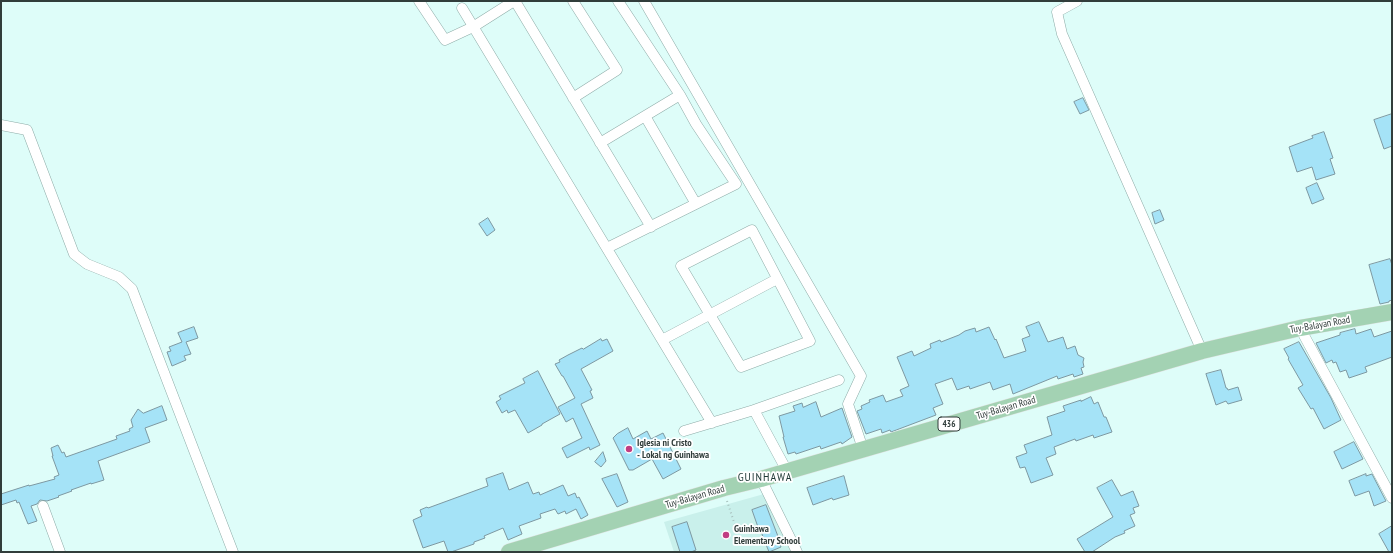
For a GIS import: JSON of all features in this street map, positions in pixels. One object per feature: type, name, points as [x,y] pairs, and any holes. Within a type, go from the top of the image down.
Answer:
[{"type":"main road","name":"Tuy-Balayan Road","points":[[509,552],[724,488],[761,479],[1202,351],[1300,328],[1392,312]]},
{"type":"street","points":[[419,1],[446,40],[473,27],[515,1],[651,227]]},
{"type":"street","points":[[573,1],[617,70],[573,98]]},
{"type":"street","points":[[607,248],[736,184],[618,1]]},
{"type":"street","points":[[644,1],[861,376],[848,404],[863,449]]},
{"type":"street","points":[[1076,1],[1057,12],[1062,34],[1202,351]]},
{"type":"street","points":[[462,8],[712,423]]},
{"type":"street","points":[[600,143],[680,95]]},
{"type":"street","points":[[645,116],[696,204]]},
{"type":"street","points":[[1,125],[27,130],[74,254],[87,264],[119,277],[132,289],[233,552]]},
{"type":"street","points":[[752,230],[777,279],[810,341],[741,367],[681,266],[752,230]]},
{"type":"street","points":[[662,340],[777,279]]},
{"type":"street","points":[[1300,328],[1392,498]]},
{"type":"street","points":[[684,431],[754,410],[839,380]]},
{"type":"street","points":[[754,410],[788,471]]},
{"type":"street","points":[[761,479],[797,552]]},
{"type":"street","points":[[43,506],[60,552]]},
{"type":"path","points":[[724,488],[738,534]]},
{"type":"shaded area","name":"Guinhawa Elementary School","points":[[764,494],[794,552],[674,552],[664,522]]},
{"type":"building","points":[[1083,98],[1089,110],[1080,114],[1074,102]]},
{"type":"building","points":[[1392,114],[1392,146],[1384,149],[1374,120]]},
{"type":"building","points":[[1324,132],[1333,158],[1330,159],[1335,174],[1316,180],[1312,167],[1297,172],[1289,147]]},
{"type":"building","points":[[1317,183],[1324,199],[1312,204],[1306,188]]},
{"type":"building","points":[[1160,210],[1164,220],[1155,224],[1152,213]]},
{"type":"building","points":[[488,218],[495,230],[487,236],[479,224]]},
{"type":"building","points":[[1390,259],[1392,265],[1392,300],[1380,304],[1369,265]]},
{"type":"building","points":[[1039,322],[1048,342],[1063,337],[1067,349],[1075,346],[1078,355],[1084,358],[1084,367],[1081,368],[1083,374],[1074,377],[1073,374],[1058,379],[1057,376],[1013,394],[1010,384],[993,390],[990,382],[970,389],[969,386],[957,390],[952,378],[935,384],[943,404],[933,408],[936,415],[891,432],[890,430],[882,433],[881,429],[866,434],[857,411],[862,409],[861,406],[870,402],[869,400],[883,395],[886,402],[903,396],[900,390],[909,386],[897,357],[912,351],[914,356],[931,348],[930,344],[940,340],[941,342],[975,328],[976,332],[989,327],[1004,358],[1026,351],[1022,339],[1030,336],[1026,327]]},
{"type":"building","points":[[194,327],[198,338],[186,342],[191,354],[184,356],[186,360],[172,366],[167,352],[171,351],[169,347],[182,342],[178,333]]},
{"type":"building","points":[[1355,329],[1356,334],[1371,329],[1374,337],[1392,331],[1392,357],[1365,367],[1367,372],[1349,378],[1346,370],[1340,372],[1336,362],[1333,363],[1332,360],[1326,363],[1316,343],[1340,335],[1340,333]]},
{"type":"building","points":[[601,339],[602,341],[607,339],[613,351],[581,369],[592,390],[590,391],[593,398],[581,404],[600,445],[590,450],[589,447],[567,458],[562,448],[582,438],[573,418],[566,422],[558,407],[575,398],[555,364],[560,362],[559,360],[568,355]]},
{"type":"building","points":[[1299,342],[1331,398],[1341,420],[1324,429],[1313,408],[1311,409],[1298,388],[1303,385],[1284,349]]},
{"type":"building","points":[[1221,370],[1226,388],[1228,390],[1238,387],[1242,400],[1228,404],[1226,401],[1216,405],[1206,374]]},
{"type":"building","points":[[538,371],[560,414],[528,433],[515,410],[508,413],[507,410],[502,413],[496,402],[501,399],[499,396],[525,383],[523,379]]},
{"type":"building","points":[[1091,397],[1094,404],[1098,402],[1112,432],[1094,438],[1093,435],[1076,441],[1075,439],[1054,447],[1056,454],[1046,458],[1053,475],[1031,483],[1025,467],[1020,468],[1016,457],[1027,453],[1024,445],[1052,435],[1047,417],[1065,411],[1063,406]]},
{"type":"building","points":[[816,402],[821,417],[842,408],[852,437],[842,444],[841,442],[821,449],[820,446],[796,454],[795,452],[788,454],[779,416],[795,411],[793,406],[802,403],[803,407]]},
{"type":"building","points":[[162,406],[167,420],[145,428],[150,442],[98,461],[104,480],[71,490],[72,491],[47,501],[40,500],[37,504],[31,506],[37,521],[28,524],[19,502],[17,503],[16,500],[1,505],[1,494],[55,479],[54,477],[59,475],[52,456],[51,448],[58,445],[66,457],[117,439],[116,436],[130,431],[129,429],[133,427],[131,420],[138,409],[143,413]]},
{"type":"building","points":[[628,428],[633,439],[647,431],[651,439],[663,433],[681,469],[663,479],[652,459],[633,470],[629,470],[613,438]]},
{"type":"building","points":[[1354,442],[1363,459],[1342,469],[1334,452]]},
{"type":"building","points":[[603,452],[606,461],[601,467],[595,462]]},
{"type":"building","points":[[503,473],[509,490],[528,482],[533,494],[539,492],[540,495],[563,485],[568,496],[575,493],[577,498],[579,497],[588,515],[581,519],[576,509],[566,514],[565,511],[558,514],[555,509],[540,514],[541,518],[519,526],[522,534],[508,540],[503,528],[484,536],[485,538],[474,542],[474,544],[451,552],[448,552],[444,541],[423,548],[413,520],[422,516],[420,510],[488,486],[486,479]]},
{"type":"building","points":[[617,474],[628,502],[617,507],[602,479]]},
{"type":"building","points":[[1366,474],[1366,476],[1372,474],[1386,501],[1374,506],[1369,491],[1355,496],[1349,481]]},
{"type":"building","points":[[844,476],[849,495],[833,500],[832,498],[813,505],[807,488]]},
{"type":"building","points":[[1112,480],[1121,496],[1133,491],[1139,506],[1133,508],[1135,513],[1130,515],[1135,526],[1124,531],[1125,533],[1115,537],[1092,552],[1085,552],[1077,539],[1113,517],[1097,488]]},
{"type":"building","points":[[766,505],[781,547],[769,552],[752,510]]},
{"type":"building","points":[[687,522],[696,550],[691,552],[680,552],[672,527]]},
{"type":"building","points":[[1392,526],[1392,552],[1389,552],[1379,534]]},
{"type":"place","name":"Iglesia ni Cristo - Lokal ng Guinhawa","points":[[629,449]]},
{"type":"place","name":"Guinhawa Elementary School","points":[[726,535]]},
{"type":"district","name":"GUINHAWA","points":[[765,478]]}]
